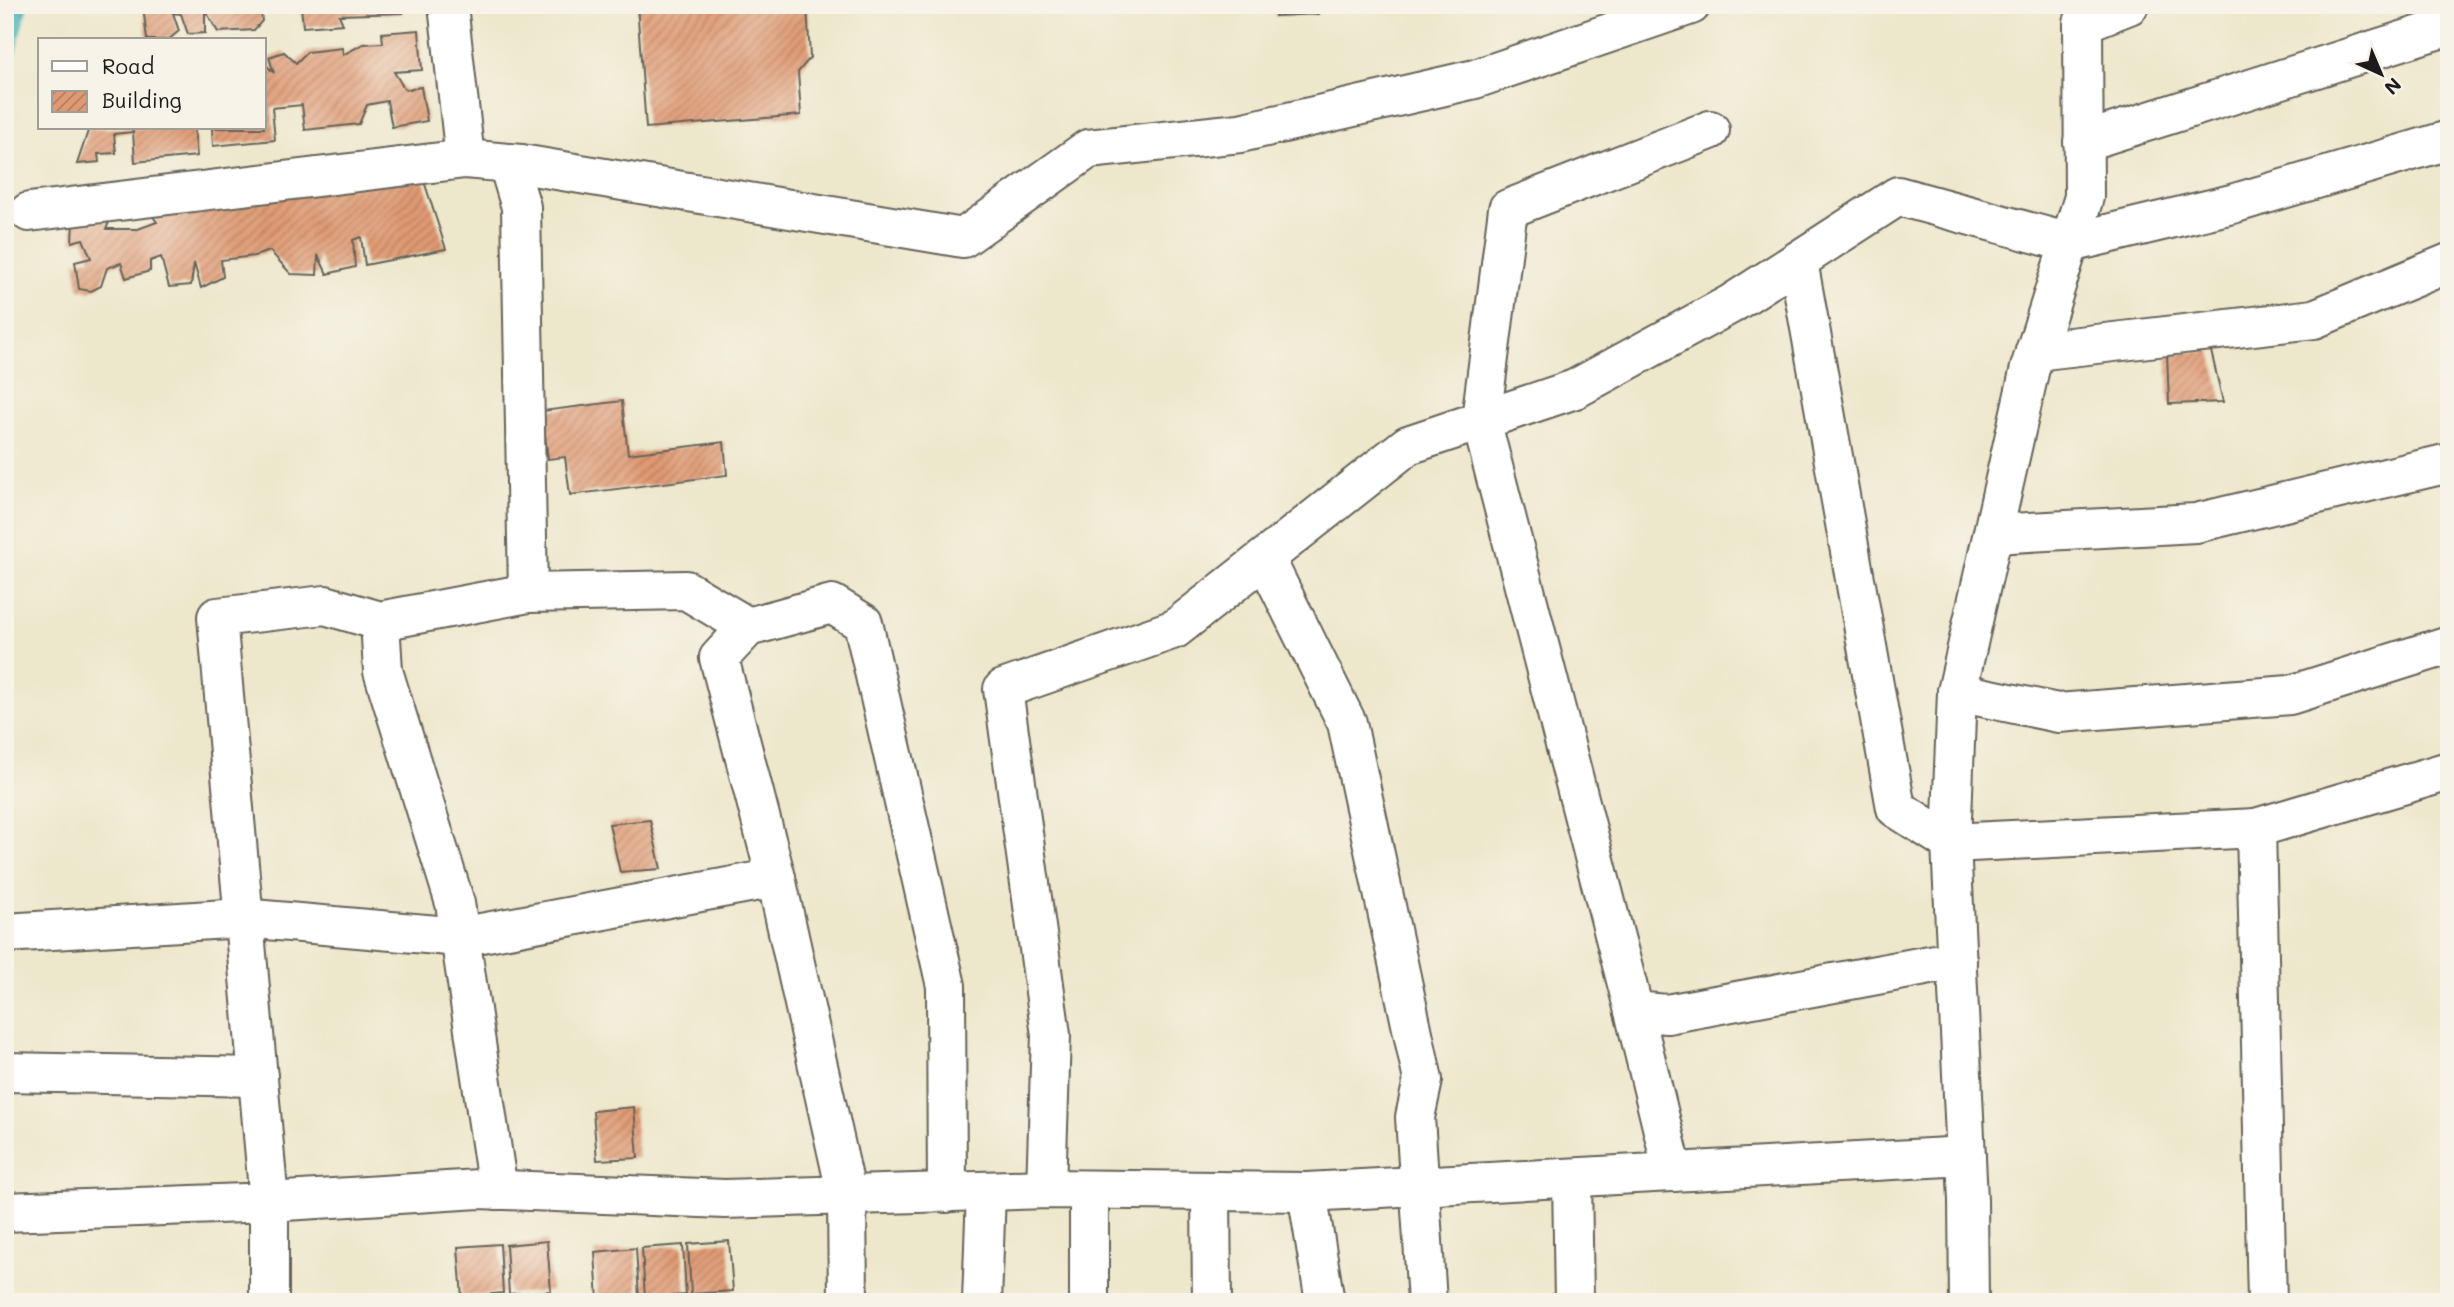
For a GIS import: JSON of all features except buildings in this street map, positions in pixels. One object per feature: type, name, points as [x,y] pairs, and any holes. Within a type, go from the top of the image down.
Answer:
[{"type":"street","points":[[448,5],[465,159]]},
{"type":"street","points":[[29,212],[465,159],[521,164],[963,238],[1088,149],[1240,133],[1475,79],[1691,5]]},
{"type":"street","points":[[1969,1302],[1966,1156],[1951,843],[1957,692],[2035,351],[2084,197],[2083,23],[2129,5]]},
{"type":"street","points":[[2083,142],[2449,26]]},
{"type":"street","points":[[1673,1172],[1481,421],[1508,209],[1710,130]]},
{"type":"street","points":[[1046,1189],[1051,1035],[1003,689],[1175,629],[1408,445],[1575,389],[1731,304],[1898,196],[2070,243],[2232,204],[2449,140]]},
{"type":"street","points":[[521,164],[512,177],[521,207],[528,593]]},
{"type":"street","points":[[1798,261],[1896,808],[1951,843],[2256,828],[2449,771]]},
{"type":"street","points":[[2035,351],[2314,318],[2449,263]]},
{"type":"street","points":[[1993,534],[2196,523],[2449,463]]},
{"type":"street","points":[[1265,558],[1346,723],[1423,1080],[1415,1116],[1427,1302]]},
{"type":"street","points":[[269,1302],[269,1202],[217,617],[325,605],[380,621],[528,593],[686,590],[748,627]]},
{"type":"street","points":[[848,1302],[847,1196],[776,878],[719,658],[748,627],[832,604],[863,623],[946,986],[947,1193]]},
{"type":"street","points":[[380,621],[383,671],[455,903],[498,1189]]},
{"type":"street","points":[[1957,692],[2058,713],[2290,695],[2449,645]]},
{"type":"street","points":[[2256,828],[2267,1302]]},
{"type":"street","points":[[5,933],[243,918],[460,937],[776,878]]},
{"type":"street","points":[[1634,1011],[1667,1014],[1957,960]]},
{"type":"street","points":[[5,1072],[258,1077]]},
{"type":"street","points":[[5,1212],[269,1202],[479,1189],[725,1199],[1046,1189],[1307,1192],[1966,1156]]},
{"type":"street","points":[[1572,1178],[1574,1302]]},
{"type":"street","points":[[1089,1190],[1089,1302]]},
{"type":"street","points":[[1211,1191],[1212,1302]]},
{"type":"street","points":[[982,1302],[986,1192]]},
{"type":"street","points":[[1307,1192],[1325,1302]]},
{"type":"waterway","points":[[5,70],[22,5]]}]
